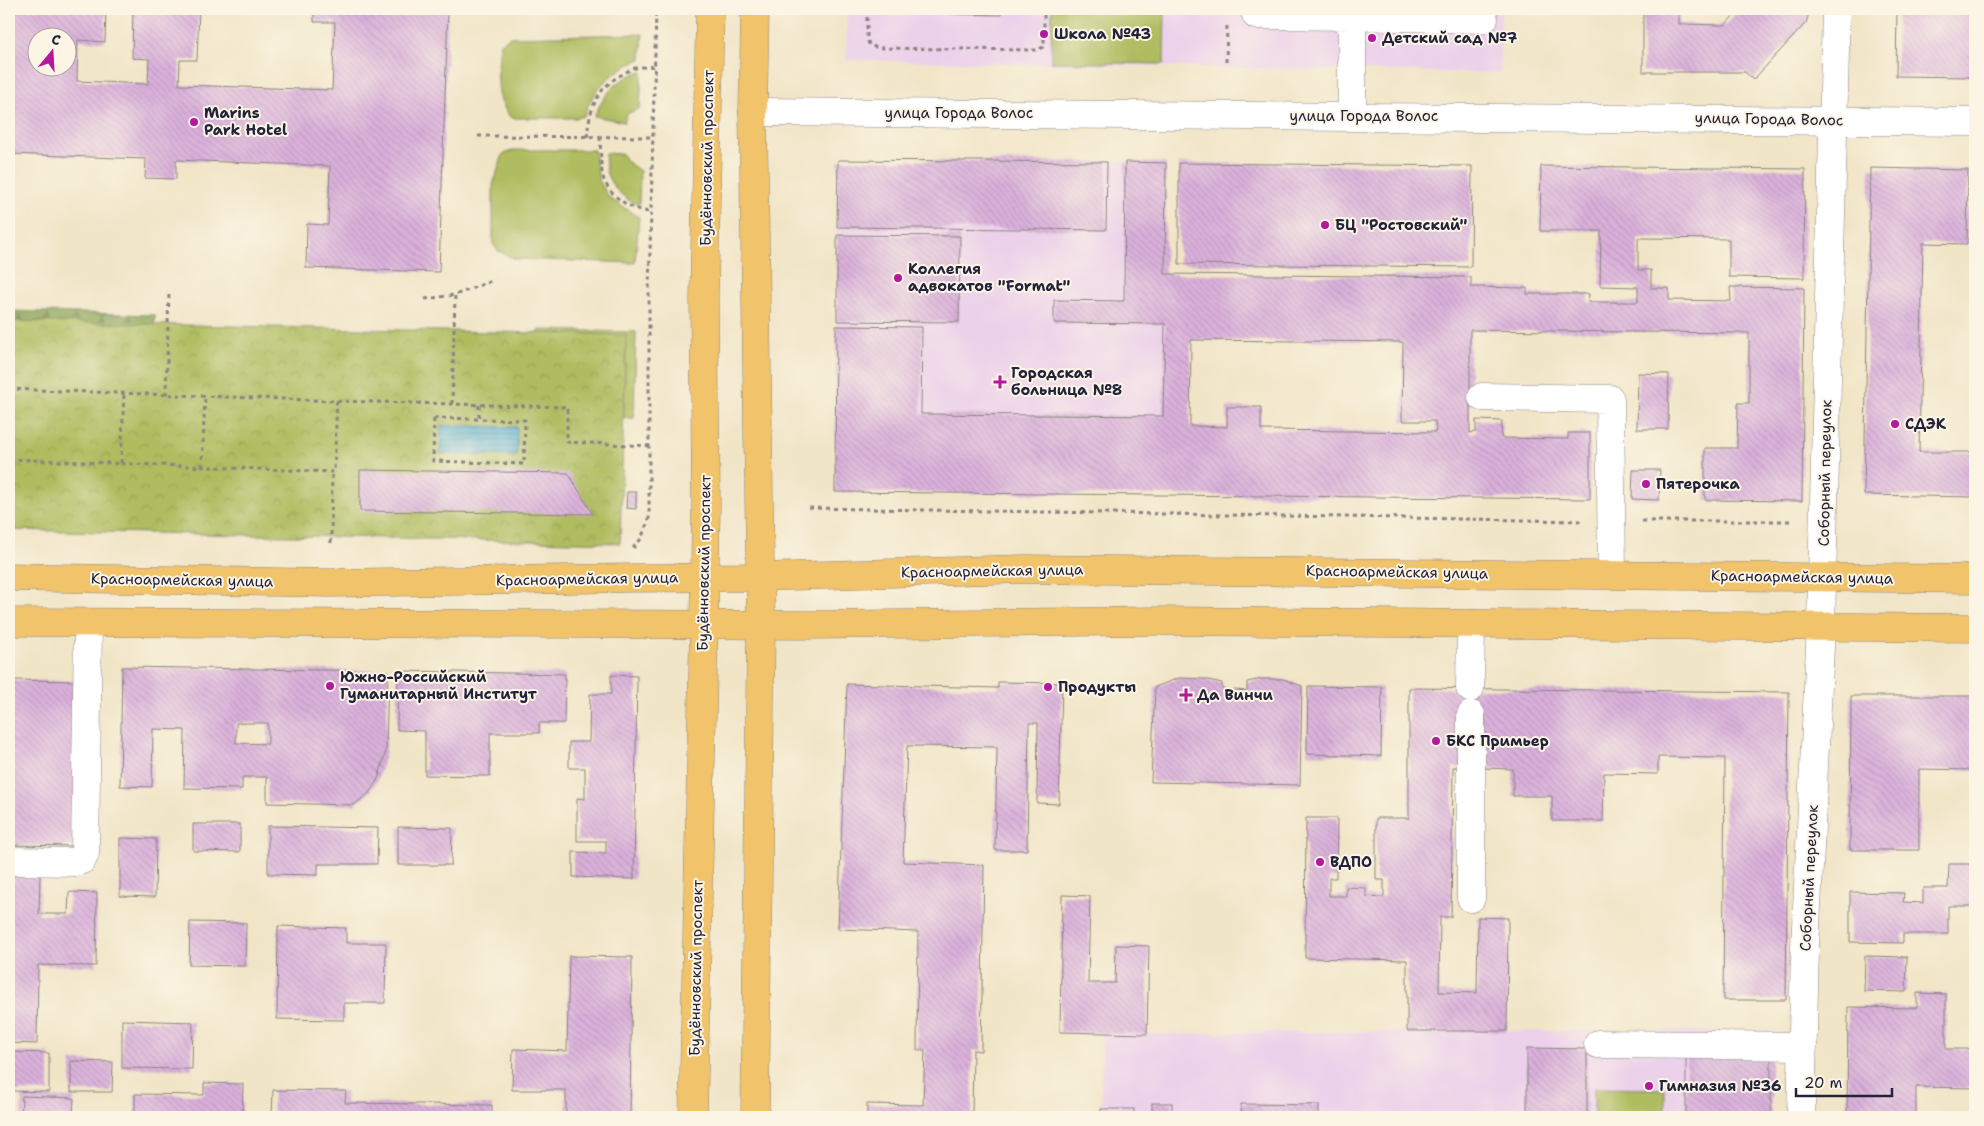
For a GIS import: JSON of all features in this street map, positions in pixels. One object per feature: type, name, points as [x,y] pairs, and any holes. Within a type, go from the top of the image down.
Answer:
[{"type":"main road","name":"Будённовский проспект","points":[[693,1117],[705,577],[704,297],[710,9]]},
{"type":"main road","points":[[755,9],[753,112],[761,624],[755,1117]]},
{"type":"main road","name":"Красноармейская улица","points":[[9,577],[329,583],[705,577],[760,578],[1024,569],[1975,579]]},
{"type":"main road","points":[[9,622],[761,624],[810,626],[1158,621],[1975,628]]},
{"type":"street","name":"Соборный переулок","points":[[1801,1117],[1805,947],[1821,626],[1836,9]]},
{"type":"street","points":[[1256,14],[1484,19]]},
{"type":"street","points":[[1352,16],[1352,116]]},
{"type":"street","name":"улица Города Волос","points":[[753,112],[1975,122]]},
{"type":"street","points":[[1482,397],[1610,399],[1612,574]]},
{"type":"street","points":[[9,861],[75,862],[82,860],[84,854],[88,623]]},
{"type":"street","points":[[1471,624],[1471,898]]},
{"type":"street","points":[[1598,1044],[1803,1046]]},
{"type":"path","points":[[630,551],[641,539],[649,519],[649,293],[656,9]]},
{"type":"path","points":[[867,9],[867,37],[869,45],[878,48],[1038,50],[1043,47],[1044,42],[1044,9]]},
{"type":"path","points":[[1226,62],[1227,18]]},
{"type":"path","points":[[587,137],[591,111],[598,95],[614,80],[633,68],[654,66]]},
{"type":"path","points":[[478,136],[653,138]]},
{"type":"path","points":[[600,137],[603,177],[614,194],[639,211],[651,212]]},
{"type":"path","points":[[425,298],[455,295],[494,280]]},
{"type":"path","points":[[166,394],[168,291]]},
{"type":"path","points":[[452,404],[455,295]]},
{"type":"path","points":[[9,389],[567,407],[567,442],[650,446]]},
{"type":"path","points":[[121,463],[124,393]]},
{"type":"path","points":[[202,467],[205,396]]},
{"type":"path","points":[[330,543],[332,471],[334,472],[337,401]]},
{"type":"path","points":[[479,405],[480,419]]},
{"type":"path","points":[[434,418],[480,419],[525,420],[524,464],[433,461],[434,418]]},
{"type":"path","points":[[9,459],[332,471]]},
{"type":"path","points":[[809,508],[1611,521],[1823,521]]},
{"type":"shaded area","points":[[847,9],[1501,9],[1500,73],[846,60]]},
{"type":"shaded area","points":[[838,160],[1125,162],[1124,301],[1054,300],[1054,323],[1165,324],[1163,495],[835,492]]},
{"type":"shaded area","points":[[1407,1031],[1771,1031],[1771,1117],[1101,1117],[1102,1032],[1147,1034]]},
{"type":"green space","points":[[1052,9],[1165,9],[1164,64],[1051,62]]},
{"type":"green space","points":[[643,34],[641,59],[613,74],[606,81],[593,97],[584,116],[576,118],[511,118],[505,110],[499,92],[498,64],[500,44],[510,37]]},
{"type":"green space","points":[[642,71],[640,108],[627,114],[624,122],[594,116],[608,93],[619,82]]},
{"type":"green space","points":[[515,150],[594,150],[599,180],[609,198],[639,217],[635,263],[516,259],[498,251],[493,244],[493,185],[503,154]]},
{"type":"green space","points":[[605,153],[622,154],[626,161],[640,171],[639,205],[624,197],[612,184],[606,172]]},
{"type":"green space","points":[[9,311],[155,315],[154,365],[9,378]]},
{"type":"green space","points":[[9,321],[626,335],[620,543],[9,530]]},
{"type":"green space","points":[[539,330],[636,332],[634,418],[602,418],[539,361]]},
{"type":"green space","points":[[1594,1088],[1665,1089],[1665,1117],[1594,1117]]},
{"type":"water","points":[[441,425],[517,427],[517,456],[440,454]]},
{"type":"building","name":"Marins Park Hotel","points":[[20,9],[106,9],[105,42],[78,40],[78,28],[28,28],[28,78],[77,78],[77,81],[148,84],[149,59],[132,58],[133,9],[199,9],[197,60],[180,60],[179,85],[332,90],[335,22],[314,22],[314,9],[448,9],[439,272],[306,268],[307,224],[328,225],[330,166],[176,160],[176,179],[145,178],[146,159],[9,154],[9,11],[20,11]]},
{"type":"building","points":[[951,9],[1001,9],[1001,15],[951,14]]},
{"type":"building","points":[[1643,9],[1679,9],[1679,24],[1725,25],[1740,9],[1808,9],[1808,17],[1806,23],[1753,80],[1745,72],[1643,72]]},
{"type":"building","points":[[1897,9],[1973,9],[1971,77],[1896,76]]},
{"type":"building","points":[[838,160],[1107,162],[1106,230],[837,227]]},
{"type":"building","points":[[1125,162],[1166,163],[1165,274],[1471,277],[1471,287],[1527,288],[1527,294],[1589,294],[1588,302],[1638,302],[1638,287],[1600,286],[1601,231],[1540,231],[1541,166],[1805,169],[1804,278],[1729,277],[1729,239],[1638,238],[1638,270],[1651,270],[1651,288],[1669,288],[1669,300],[1731,301],[1730,287],[1804,288],[1802,501],[1705,500],[1705,448],[1737,448],[1738,403],[1749,403],[1749,333],[1470,330],[1470,433],[1476,432],[1476,420],[1502,421],[1501,438],[1568,439],[1568,433],[1590,433],[1590,499],[835,492],[836,326],[922,327],[921,414],[1163,416],[1165,324],[1054,323],[1054,300],[1124,301]],"holes":[[[1191,340],[1403,342],[1402,421],[1435,421],[1436,432],[1261,430],[1261,407],[1227,407],[1227,427],[1190,426]]]},
{"type":"building","name":"БЦ \"Ростовский\"","points":[[1179,163],[1472,166],[1471,267],[1179,264]]},
{"type":"building","points":[[1870,168],[1968,170],[1967,244],[1923,243],[1919,452],[1975,452],[1975,497],[1864,495]]},
{"type":"building","name":"Коллегия адвокатов \"Format\"","points":[[837,235],[960,236],[959,322],[837,321]]},
{"type":"building","points":[[1638,373],[1669,374],[1668,429],[1637,429]]},
{"type":"building","points":[[360,470],[568,473],[593,514],[360,511]]},
{"type":"building","points":[[1633,470],[1660,470],[1659,500],[1632,499]]},
{"type":"building","points":[[627,492],[636,492],[636,509],[626,508]]},
{"type":"building","points":[[122,667],[388,671],[386,751],[378,779],[369,793],[354,805],[267,803],[267,777],[242,777],[242,789],[184,788],[185,730],[153,729],[152,787],[120,786]],"holes":[[[236,723],[268,723],[268,744],[236,743]]]},
{"type":"building","points":[[398,671],[565,674],[564,723],[539,723],[539,733],[490,733],[490,776],[425,775],[425,731],[397,730]]},
{"type":"building","points":[[611,675],[637,676],[634,879],[573,877],[573,852],[606,853],[606,841],[577,841],[577,798],[585,799],[585,768],[569,768],[569,742],[589,742],[590,694],[611,694]]},
{"type":"building","points":[[1179,678],[1204,679],[1222,683],[1222,689],[1247,691],[1247,682],[1262,679],[1283,679],[1302,686],[1300,785],[1151,782],[1155,687]]},
{"type":"building","points":[[9,680],[82,681],[80,846],[9,845]]},
{"type":"building","points":[[998,682],[1062,683],[1059,804],[1037,803],[1038,723],[1029,723],[1027,850],[995,850],[997,747],[907,746],[903,862],[984,865],[981,1051],[973,1050],[972,1117],[867,1117],[867,1104],[923,1105],[925,1050],[917,1050],[918,932],[838,929],[847,684],[998,688]]},
{"type":"building","points":[[1308,686],[1382,687],[1381,756],[1307,754]]},
{"type":"building","points":[[1409,688],[1789,692],[1786,1000],[1723,1000],[1725,758],[1658,757],[1658,774],[1604,773],[1603,821],[1552,821],[1552,796],[1513,796],[1513,769],[1453,767],[1451,917],[1440,917],[1439,992],[1477,993],[1478,917],[1508,918],[1507,1031],[1407,1031],[1407,960],[1305,958],[1306,818],[1337,818],[1336,878],[1329,878],[1329,896],[1346,896],[1346,887],[1366,888],[1366,896],[1384,897],[1384,880],[1376,880],[1376,818],[1409,818]]},
{"type":"building","points":[[1851,696],[1975,696],[1975,770],[1919,769],[1919,850],[1850,850]]},
{"type":"building","points":[[193,824],[240,824],[240,852],[193,851]]},
{"type":"building","points":[[268,826],[378,828],[377,864],[318,864],[318,875],[268,874]]},
{"type":"building","points":[[398,827],[452,828],[451,865],[398,865]]},
{"type":"building","points":[[120,838],[156,839],[155,897],[120,896]]},
{"type":"building","points":[[1949,864],[1974,864],[1973,906],[1948,906],[1948,934],[1903,934],[1903,943],[1850,942],[1850,892],[1904,893],[1903,902],[1923,903],[1923,888],[1948,888]]},
{"type":"building","points":[[9,874],[40,875],[39,914],[68,914],[69,892],[97,893],[96,966],[38,965],[37,1044],[9,1043]]},
{"type":"building","points":[[1062,895],[1090,896],[1088,983],[1115,983],[1116,945],[1149,946],[1147,1034],[1060,1032]]},
{"type":"building","points":[[190,922],[246,923],[245,966],[189,965]]},
{"type":"building","points":[[278,926],[346,928],[346,943],[386,943],[385,1003],[344,1003],[344,1020],[277,1019]]},
{"type":"building","points":[[569,956],[632,957],[630,1117],[566,1117],[566,1090],[512,1090],[513,1049],[567,1051]]},
{"type":"building","points":[[1865,956],[1907,957],[1906,992],[1864,991]]},
{"type":"building","points":[[1917,993],[1946,994],[1946,1049],[1975,1049],[1975,1088],[1916,1087],[1916,1117],[1847,1117],[1848,1007],[1917,1008]]},
{"type":"building","points":[[122,1020],[193,1022],[192,1069],[122,1068]]},
{"type":"building","points":[[1527,1048],[1587,1049],[1587,1117],[1527,1117]]},
{"type":"building","points":[[9,1052],[49,1053],[49,1092],[9,1091]]},
{"type":"building","points":[[1686,1054],[1771,1054],[1771,1117],[1686,1117]]},
{"type":"building","points":[[71,1061],[113,1062],[112,1092],[71,1092]]},
{"type":"building","points":[[204,1083],[243,1084],[242,1117],[135,1117],[135,1094],[204,1095]]},
{"type":"building","points":[[273,1090],[346,1091],[345,1103],[492,1105],[492,1117],[272,1117]]},
{"type":"building","points":[[22,1096],[74,1098],[73,1117],[21,1117]]},
{"type":"building","points":[[1152,1103],[1172,1103],[1172,1117],[1152,1117]]},
{"type":"building","points":[[1241,1104],[1319,1105],[1319,1117],[1241,1117]]},
{"type":"building","points":[[1101,1109],[1134,1109],[1134,1117],[1101,1117]]},
{"type":"place","name":"Школа №43","points":[[1044,34]]},
{"type":"place","name":"Детский сад №7","points":[[1372,38]]},
{"type":"place","name":"Marins Park Hotel","points":[[194,122]]},
{"type":"place","name":"БЦ \"Ростовский\"","points":[[1325,225]]},
{"type":"place","name":"Коллегия адвокатов \"Format\"","points":[[898,278]]},
{"type":"place","name":"Городская больница №8","points":[[1000,382]]},
{"type":"place","name":"СДЭК","points":[[1895,424]]},
{"type":"place","name":"Пятерочка","points":[[1646,484]]},
{"type":"place","name":"Южно-Российский Гуманитарный Институт","points":[[330,686]]},
{"type":"place","name":"Продукты","points":[[1048,687]]},
{"type":"place","name":"Да Винчи","points":[[1186,695]]},
{"type":"place","name":"БКС Примьер","points":[[1436,741]]},
{"type":"place","name":"ВДПО","points":[[1320,862]]},
{"type":"place","name":"Гимназия №36","points":[[1649,1086]]}]
